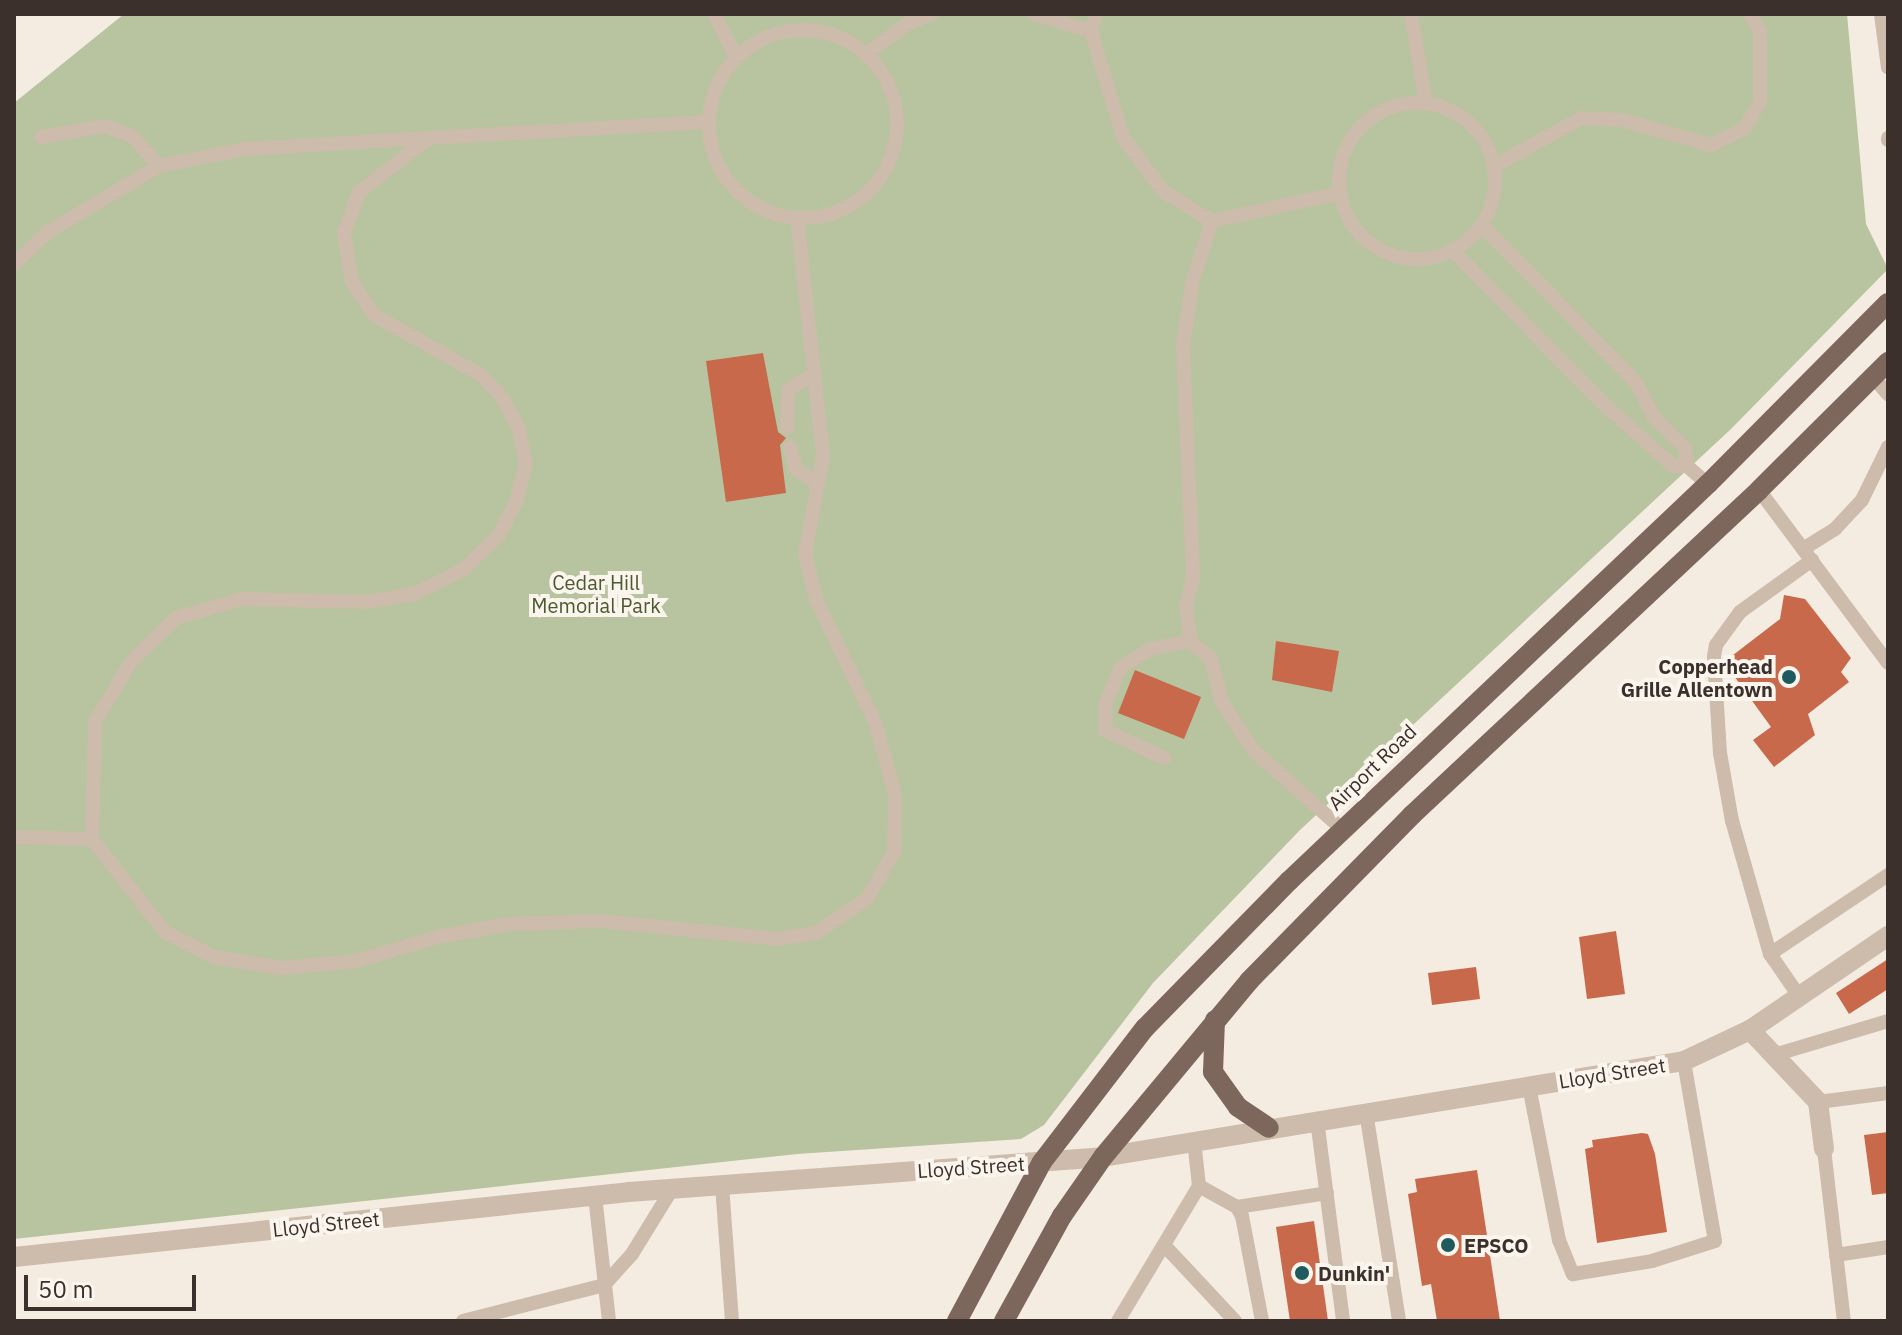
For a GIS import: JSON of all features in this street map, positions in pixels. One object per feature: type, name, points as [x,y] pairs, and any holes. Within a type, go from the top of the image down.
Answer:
[{"type":"main road","name":"Airport Road","points":[[957,1321],[1042,1162],[1145,1028],[1342,829],[1708,484],[1888,303]]},
{"type":"main road","points":[[1004,1321],[1062,1216],[1103,1157],[1215,1020],[1412,815],[1759,490],[1888,362]]},
{"type":"main road","points":[[1215,1020],[1213,1072],[1238,1107],[1269,1128]]},
{"type":"street","name":"Lloyd Street","points":[[14,1257],[595,1196],[1103,1157],[1684,1061],[1750,1030],[1888,936]]},
{"type":"street","points":[[1750,1030],[1818,1102],[1824,1149]]},
{"type":"lane","points":[[714,14],[736,57]]},
{"type":"lane","points":[[865,55],[907,24],[932,14]]},
{"type":"lane","points":[[1034,14],[1091,31]]},
{"type":"lane","points":[[1096,14],[1091,31],[1123,138],[1164,192],[1212,221],[1340,193]]},
{"type":"lane","points":[[1411,14],[1426,103]]},
{"type":"lane","points":[[1493,167],[1581,118],[1622,120],[1711,145],[1744,129],[1760,102],[1760,32],[1751,14]]},
{"type":"lane","points":[[1881,14],[1888,68]]},
{"type":"lane","points":[[793,30],[824,32],[865,55],[893,93],[898,125],[892,155],[878,182],[856,203],[828,215],[797,218],[767,211],[741,196],[721,172],[709,122],[717,83],[736,57],[762,39],[793,30]]},
{"type":"lane","points":[[1426,103],[1451,111],[1473,126],[1493,167],[1493,201],[1482,225],[1452,250],[1417,260],[1381,250],[1352,226],[1340,193],[1343,154],[1356,132],[1386,110],[1426,103]]},
{"type":"lane","points":[[14,264],[48,232],[159,166],[245,149],[709,122]]},
{"type":"lane","points":[[41,137],[105,126],[133,137],[159,166]]},
{"type":"lane","points":[[429,138],[359,192],[344,233],[352,282],[374,315],[481,375],[502,397],[518,426],[526,463],[516,502],[499,535],[464,569],[414,594],[367,602],[242,599],[176,618],[131,662],[95,722],[92,839],[165,932],[214,957],[282,968],[356,961],[438,937],[509,924],[601,921],[777,939],[816,933],[867,899],[894,852],[895,794],[875,722],[817,602],[805,554],[823,456],[797,218]]},
{"type":"lane","points":[[1212,221],[1192,283],[1183,347],[1193,579],[1186,606],[1190,641],[1211,659],[1222,702],[1253,750],[1342,829]]},
{"type":"lane","points":[[1482,225],[1637,384],[1653,416],[1685,448],[1687,466]]},
{"type":"lane","points":[[1452,250],[1608,408],[1637,430],[1673,466],[1687,466],[1708,484]]},
{"type":"lane","points":[[787,428],[788,390],[814,374]]},
{"type":"lane","points":[[1873,377],[1888,394]]},
{"type":"lane","points":[[1637,430],[1653,416]]},
{"type":"lane","points":[[790,447],[796,469],[818,484]]},
{"type":"lane","points":[[1799,996],[1770,954],[1727,798],[1714,657],[1716,645],[1740,612],[1835,529],[1862,500],[1888,447]]},
{"type":"lane","points":[[1759,490],[1888,663]]},
{"type":"lane","points":[[1164,758],[1105,730],[1106,703],[1120,668],[1150,649],[1190,641]]},
{"type":"lane","points":[[14,837],[92,839]]},
{"type":"lane","points":[[1770,954],[1888,875]]},
{"type":"lane","points":[[1774,1055],[1888,1021]]},
{"type":"lane","points":[[1529,1086],[1559,1240],[1573,1274],[1639,1264],[1715,1241],[1684,1061]]},
{"type":"lane","points":[[1818,1102],[1888,1093]]},
{"type":"lane","points":[[1366,1112],[1399,1321]]},
{"type":"lane","points":[[1317,1120],[1343,1321]]},
{"type":"lane","points":[[1118,1321],[1199,1186],[1194,1140]]},
{"type":"lane","points":[[1824,1149],[1844,1321]]},
{"type":"lane","points":[[722,1185],[732,1321]]},
{"type":"lane","points":[[1199,1186],[1237,1207],[1327,1193]]},
{"type":"lane","points":[[463,1321],[604,1285],[632,1254],[672,1189]]},
{"type":"lane","points":[[595,1196],[609,1321]]},
{"type":"lane","points":[[1237,1207],[1262,1321]]},
{"type":"lane","points":[[1164,1245],[1235,1321]]},
{"type":"lane","points":[[1836,1255],[1888,1247]]},
{"type":"green space","name":"Cedar Hill Memorial Park","points":[[124,14],[1847,14],[1866,224],[1888,269],[1731,429],[1300,830],[1153,983],[1044,1125],[1021,1139],[797,1154],[14,1239],[14,103]]},
{"type":"building","points":[[763,353],[778,432],[786,438],[780,445],[786,493],[726,502],[706,361]]},
{"type":"building","name":"Copperhead Grille Allentown","points":[[1784,595],[1805,599],[1851,658],[1841,672],[1849,682],[1808,714],[1815,735],[1774,767],[1753,740],[1771,727],[1724,662],[1780,619]]},
{"type":"building","points":[[1276,641],[1339,651],[1332,692],[1272,680]]},
{"type":"building","points":[[1135,670],[1201,697],[1184,739],[1118,713]]},
{"type":"building","points":[[1616,931],[1625,994],[1587,999],[1579,937]]},
{"type":"building","points":[[1888,959],[1888,989],[1849,1014],[1836,993]]},
{"type":"building","points":[[1476,967],[1480,999],[1432,1005],[1428,973]]},
{"type":"building","points":[[1888,1132],[1888,1193],[1872,1195],[1864,1135]]},
{"type":"building","points":[[1648,1134],[1655,1154],[1667,1232],[1597,1243],[1585,1149],[1593,1147],[1592,1140]]},
{"type":"building","name":"EPSCO","points":[[1477,1170],[1500,1321],[1437,1321],[1431,1284],[1422,1286],[1408,1194],[1417,1192],[1415,1179]]},
{"type":"building","name":"Dunkin'","points":[[1314,1221],[1328,1321],[1290,1321],[1276,1227]]},
{"type":"place","name":"Copperhead Grille Allentown","points":[[1789,677]]},
{"type":"place","name":"EPSCO","points":[[1448,1245]]},
{"type":"place","name":"Dunkin'","points":[[1302,1273]]}]
